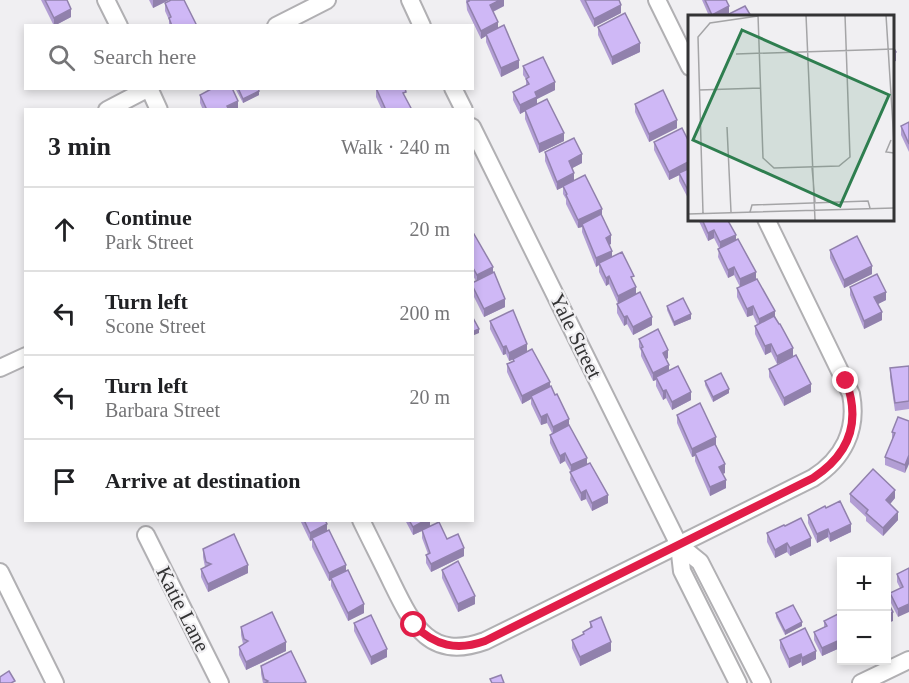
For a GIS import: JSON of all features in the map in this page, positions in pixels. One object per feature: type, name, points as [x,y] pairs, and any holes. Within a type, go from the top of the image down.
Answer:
[{"type":"street","points":[[106,0],[118,24]]},
{"type":"street","points":[[280,24],[327,0]]},
{"type":"street","points":[[410,0],[421,24]]},
{"type":"street","points":[[657,0],[688,63]]},
{"type":"street","points":[[111,108],[145,90]]},
{"type":"street","points":[[150,90],[158,108]]},
{"type":"street","points":[[454,90],[463,108]]},
{"type":"street","name":"Yale Street","points":[[474,131],[679,545],[682,571],[738,683]]},
{"type":"street","points":[[362,522],[414,625],[424,634],[443,644],[459,647],[485,641],[826,470],[848,441],[853,405],[846,381],[766,220]]},
{"type":"street","points":[[0,368],[24,357]]},
{"type":"street","name":"Katie Lane","points":[[146,535],[220,683]]},
{"type":"street","name":"Yale Street","points":[[679,545],[700,562],[762,683]]},
{"type":"street","points":[[0,572],[55,683]]},
{"type":"street","points":[[861,683],[909,660]]},
{"type":"building","points":[[45,0],[67,0],[71,9],[54,18]]},
{"type":"building","points":[[171,0],[184,0],[196,24],[171,24],[165,3]]},
{"type":"building","points":[[468,0],[500,0],[490,5],[498,22],[481,31]]},
{"type":"building","points":[[585,0],[619,0],[621,5],[594,19]]},
{"type":"building","points":[[705,0],[726,0],[729,6],[712,15]]},
{"type":"building","points":[[745,6],[750,15],[727,15]]},
{"type":"building","points":[[625,13],[640,43],[612,57],[598,27]]},
{"type":"building","points":[[504,25],[519,60],[501,68],[486,34]]},
{"type":"building","points":[[543,57],[555,82],[535,92],[537,97],[520,105],[513,92],[529,84],[526,79],[529,77],[523,66]]},
{"type":"building","points":[[209,90],[233,90],[238,101],[227,106],[228,108],[206,108],[200,95]]},
{"type":"building","points":[[239,90],[259,90],[259,91],[243,99]]},
{"type":"building","points":[[377,90],[406,90],[403,93],[411,108],[385,108]]},
{"type":"building","points":[[663,90],[677,120],[649,134],[635,104]]},
{"type":"building","points":[[547,99],[564,133],[539,144],[525,110]]},
{"type":"building","points":[[909,122],[909,144],[901,126]]},
{"type":"building","points":[[682,128],[688,140],[688,162],[669,172],[654,142]]},
{"type":"building","points":[[574,138],[582,154],[569,161],[574,173],[557,182],[545,152]]},
{"type":"building","points":[[688,169],[688,190],[679,173]]},
{"type":"building","points":[[585,175],[602,209],[578,220],[563,186]]},
{"type":"building","points":[[601,214],[611,235],[606,238],[612,251],[596,258],[582,224]]},
{"type":"building","points":[[702,220],[728,220],[736,235],[720,242],[714,230],[708,233]]},
{"type":"building","points":[[474,234],[493,267],[477,275],[474,270]]},
{"type":"building","points":[[857,236],[872,266],[844,280],[830,250]]},
{"type":"building","points":[[738,239],[756,272],[740,279],[734,267],[728,270],[718,249]]},
{"type":"building","points":[[622,252],[634,276],[631,277],[636,287],[618,296],[609,276],[606,278],[599,263]]},
{"type":"building","points":[[494,272],[505,299],[484,309],[474,289],[474,282]]},
{"type":"building","points":[[877,274],[886,292],[874,297],[882,312],[864,321],[850,287]]},
{"type":"building","points":[[757,279],[775,311],[759,319],[753,306],[747,309],[737,288]]},
{"type":"building","points":[[640,292],[652,317],[633,327],[617,304]]},
{"type":"building","points":[[683,298],[691,314],[674,322],[667,306]]},
{"type":"building","points":[[513,310],[527,344],[509,353],[506,346],[503,347],[490,321]]},
{"type":"building","points":[[774,316],[793,348],[777,356],[771,344],[765,346],[755,326]]},
{"type":"building","points":[[474,320],[479,329],[474,331]]},
{"type":"building","points":[[658,329],[668,350],[663,353],[669,365],[653,373],[639,339]]},
{"type":"building","points":[[532,349],[550,382],[522,396],[507,364]]},
{"type":"building","points":[[796,355],[811,384],[784,398],[769,369]]},
{"type":"building","points":[[678,366],[691,392],[672,402],[656,377]]},
{"type":"building","points":[[909,366],[909,401],[895,403],[890,368]]},
{"type":"building","points":[[721,373],[729,389],[713,397],[705,381]]},
{"type":"building","points":[[551,386],[569,419],[553,427],[547,414],[541,417],[531,396]]},
{"type":"building","points":[[700,403],[716,437],[692,449],[677,415]]},
{"type":"building","points":[[898,417],[909,421],[909,455],[905,465],[885,457],[895,433],[892,432]]},
{"type":"building","points":[[569,425],[587,458],[571,465],[565,453],[560,456],[550,435]]},
{"type":"building","points":[[715,444],[725,464],[719,467],[726,480],[710,487],[695,453]]},
{"type":"building","points":[[590,463],[608,495],[592,503],[586,490],[581,493],[570,472]]},
{"type":"building","points":[[873,469],[895,490],[886,500],[898,512],[883,528],[850,494]]},
{"type":"building","points":[[840,501],[851,524],[830,534],[828,529],[817,534],[808,515]]},
{"type":"building","points":[[801,518],[811,538],[790,548],[787,543],[775,550],[767,533]]},
{"type":"building","points":[[305,522],[326,522],[327,524],[310,533]]},
{"type":"building","points":[[410,522],[422,522],[413,527]]},
{"type":"building","points":[[439,522],[447,539],[458,534],[464,548],[431,564],[426,555],[430,553],[422,530]]},
{"type":"building","points":[[329,530],[346,565],[329,573],[312,538]]},
{"type":"building","points":[[234,534],[248,565],[208,584],[201,569],[211,564],[206,562],[203,549]]},
{"type":"building","points":[[458,561],[475,596],[458,604],[442,570]]},
{"type":"building","points":[[909,568],[909,604],[898,609],[891,595],[891,593],[903,587],[897,574]]},
{"type":"building","points":[[348,570],[364,604],[348,613],[331,578]]},
{"type":"building","points":[[793,605],[802,622],[785,631],[776,613]]},
{"type":"building","points":[[272,612],[286,642],[246,662],[239,647],[248,641],[244,639],[241,627]]},
{"type":"building","points":[[837,614],[837,641],[822,648],[814,632],[827,626],[824,621]]},
{"type":"building","points":[[371,615],[387,649],[371,657],[354,623]]},
{"type":"building","points":[[601,617],[611,642],[580,657],[572,640],[592,627],[590,622]]},
{"type":"building","points":[[805,628],[816,651],[802,658],[801,654],[789,659],[780,640]]},
{"type":"building","points":[[291,651],[306,682],[265,683],[268,681],[264,679],[261,666]]},
{"type":"building","points":[[9,671],[15,681],[0,683],[0,677]]},
{"type":"building","points":[[501,675],[504,683],[492,683],[490,679]]},
{"type":"route","points":[[414,625],[431,640],[450,646],[459,647],[485,641],[813,478],[826,470],[848,441],[853,405],[846,381]]}]
